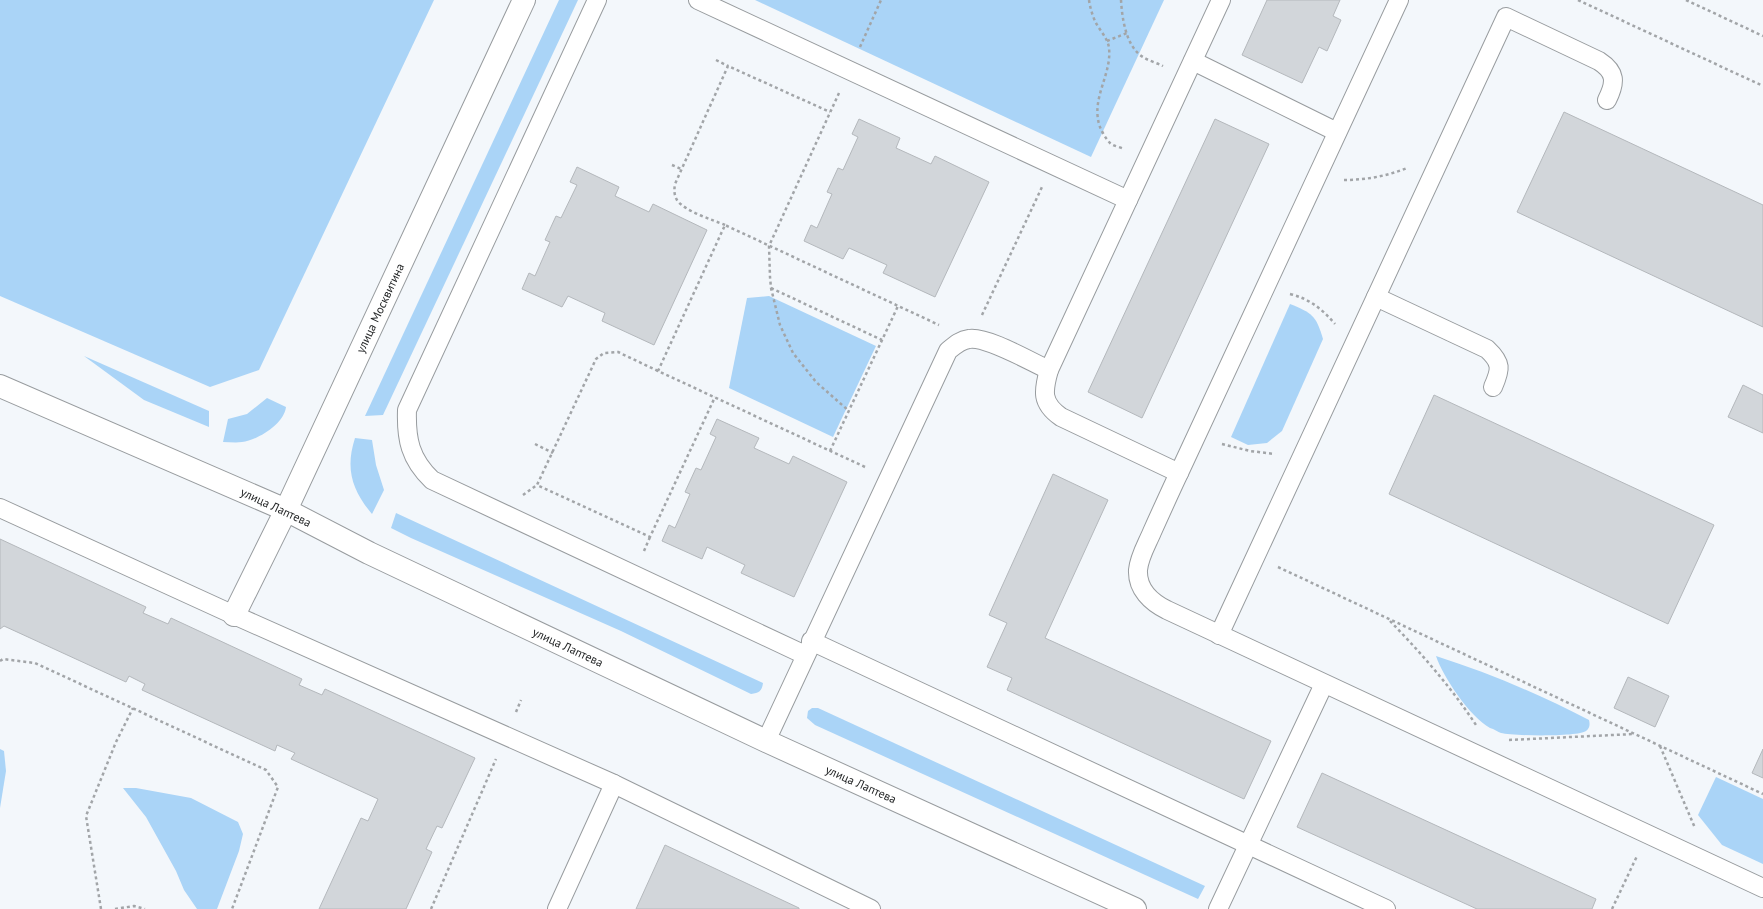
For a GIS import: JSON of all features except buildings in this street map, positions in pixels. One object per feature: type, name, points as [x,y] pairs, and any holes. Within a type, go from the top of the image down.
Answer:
[{"type":"street","name":"улица Москвитина","points":[[234,615],[286,510],[524,0]]},
{"type":"street","name":"улица Лаптева","points":[[0,386],[286,510],[369,553],[766,740],[1135,909]]},
{"type":"lane","points":[[597,0],[407,410],[406,427],[412,454],[421,470],[432,480],[1248,845],[1386,909]]},
{"type":"lane","points":[[698,0],[1128,200]]},
{"type":"lane","points":[[1179,472],[1061,417],[1052,411],[1044,395],[1049,370],[1221,0]]},
{"type":"lane","points":[[1399,0],[1142,554],[1138,570],[1140,583],[1146,594],[1155,604],[1763,888]]},
{"type":"lane","points":[[1219,635],[1506,17],[1607,66],[1613,75],[1613,88],[1607,100]]},
{"type":"lane","points":[[1193,61],[1337,132]]},
{"type":"lane","points":[[1376,297],[1487,349],[1495,357],[1499,365],[1499,373],[1493,387]]},
{"type":"lane","points":[[766,740],[948,351],[961,341],[970,339],[990,342],[1049,370]]},
{"type":"lane","points":[[0,508],[234,615],[614,784],[871,909]]},
{"type":"lane","points":[[1218,909],[1324,684]]},
{"type":"lane","points":[[557,909],[614,784]]},
{"type":"path","points":[[849,411],[816,382],[793,353],[780,325],[771,288],[769,246],[881,0]]},
{"type":"path","points":[[1089,0],[1095,21],[1107,41],[1109,52],[1107,71],[1097,104],[1102,132],[1110,143],[1147,160]]},
{"type":"path","points":[[1121,0],[1127,33],[1133,48],[1142,56]]},
{"type":"path","points":[[1578,0],[1763,86]]},
{"type":"path","points":[[1686,0],[1763,36]]},
{"type":"path","points":[[1107,41],[1127,33]]},
{"type":"path","points":[[716,60],[830,112]]},
{"type":"path","points":[[728,66],[674,184],[674,193],[677,200],[683,206],[725,226],[970,339],[1052,165]]},
{"type":"path","points":[[1314,181],[1357,180],[1390,175],[1440,157]]},
{"type":"path","points":[[672,165],[681,169]]},
{"type":"path","points":[[658,371],[725,226]]},
{"type":"path","points":[[771,288],[882,340]]},
{"type":"path","points":[[1265,288],[1304,298],[1324,311],[1336,325],[1349,354]]},
{"type":"path","points":[[830,451],[898,306]]},
{"type":"path","points":[[715,397],[650,537],[537,485],[596,360],[604,353],[618,352],[658,371],[715,397],[888,478]]},
{"type":"path","points":[[1197,435],[1229,446],[1250,451],[1272,454],[1302,454]]},
{"type":"path","points":[[535,444],[553,453]]},
{"type":"path","points":[[1255,557],[1763,794]]},
{"type":"path","points":[[1388,619],[1416,647],[1479,730]]},
{"type":"path","points":[[0,662],[3,660],[35,663],[266,770],[278,787],[232,909]]},
{"type":"path","points":[[515,714],[521,700]]},
{"type":"path","points":[[101,909],[86,816],[116,742],[133,708]]},
{"type":"path","points":[[1502,740],[1634,734]]},
{"type":"path","points":[[1660,746],[1711,864]]},
{"type":"path","points":[[431,909],[496,757]]},
{"type":"path","points":[[1612,909],[1647,834]]},
{"type":"path","points":[[115,909],[134,906],[145,909]]},
{"type":"shaded area","points":[[0,0],[434,0],[259,370],[210,387],[0,296]]},
{"type":"shaded area","points":[[559,0],[578,0],[383,415],[365,416]]},
{"type":"shaded area","points":[[755,0],[1164,0],[1091,157]]},
{"type":"shaded area","points":[[769,296],[876,346],[833,437],[729,388],[747,298]]},
{"type":"shaded area","points":[[1290,304],[1312,316],[1318,325],[1323,339],[1282,431],[1267,443],[1248,445],[1231,437]]},
{"type":"shaded area","points":[[84,356],[209,411],[209,427],[144,400]]},
{"type":"shaded area","points":[[267,398],[286,407],[281,419],[275,425],[262,435],[248,441],[223,442],[228,419],[247,414]]},
{"type":"shaded area","points":[[355,438],[372,440],[376,465],[384,490],[372,514],[355,488],[352,479],[351,460]]},
{"type":"shaded area","points":[[396,513],[763,683],[762,688],[758,692],[751,694],[621,631],[411,538],[391,528]]},
{"type":"shaded area","points":[[1436,656],[1495,677],[1551,701],[1589,720],[1589,727],[1586,731],[1581,733],[1545,735],[1508,734],[1501,733],[1490,728],[1474,715],[1458,696],[1445,675]]},
{"type":"shaded area","points":[[812,708],[818,708],[1205,886],[1198,899],[815,725],[807,718],[808,711]]},
{"type":"shaded area","points":[[0,749],[4,751],[6,771],[0,808]]},
{"type":"shaded area","points":[[1716,777],[1763,799],[1763,864],[1722,845],[1698,815]]},
{"type":"shaded area","points":[[123,788],[136,788],[191,798],[238,822],[243,834],[239,851],[217,909],[197,909],[184,890],[176,871],[146,817]]}]
